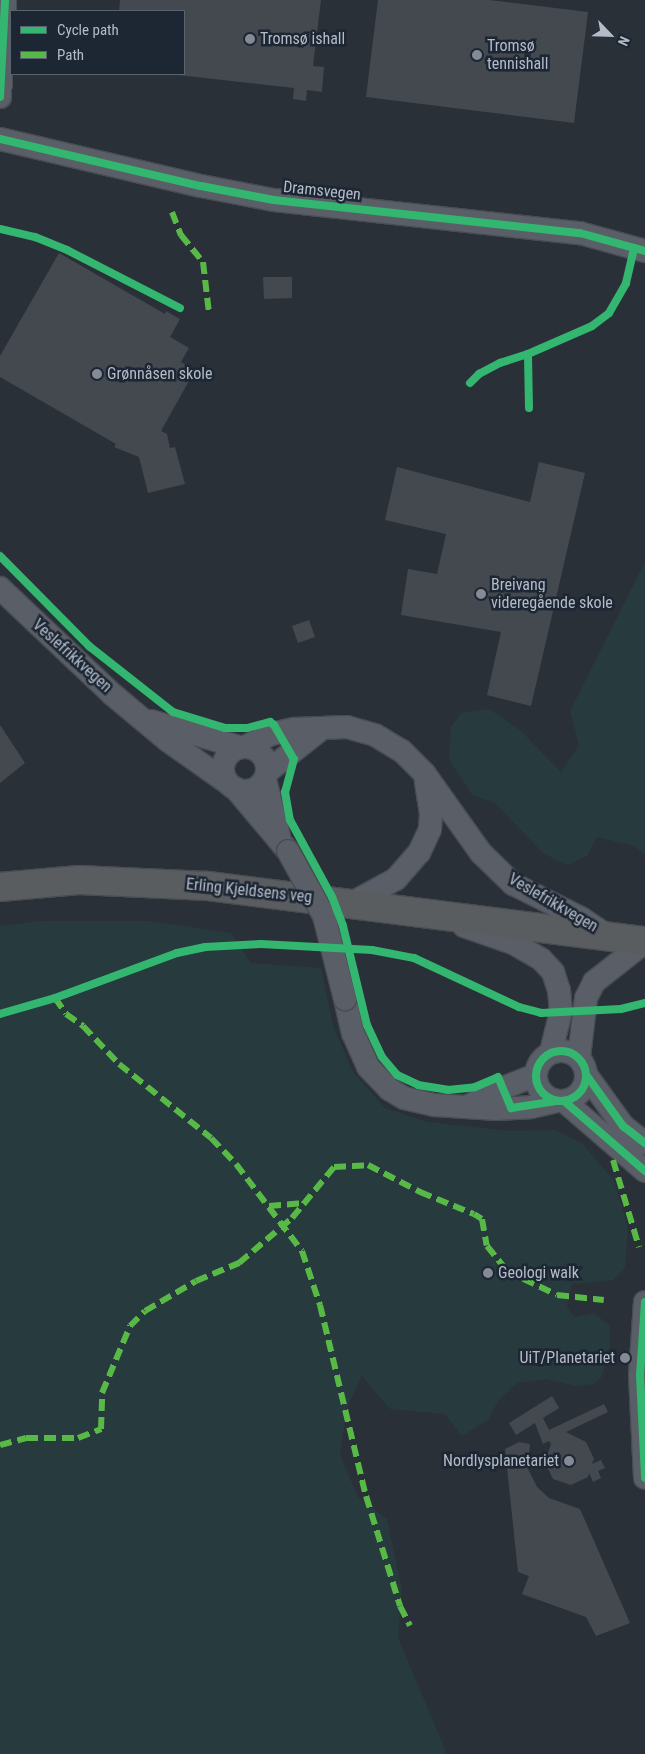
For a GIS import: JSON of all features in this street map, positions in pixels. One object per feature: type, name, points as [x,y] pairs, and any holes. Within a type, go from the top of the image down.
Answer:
[{"type":"highway","name":"Erling Kjeldsens veg","points":[[0,887],[79,880],[208,886],[354,902],[645,941]]},
{"type":"street","points":[[0,97],[5,0]]},
{"type":"street","name":"Dramsvegen","points":[[0,139],[201,186],[274,200],[580,233],[645,251]]},
{"type":"street","name":"Veslefrikkvegen","points":[[0,588],[78,664],[147,720],[167,740],[232,786],[284,845],[324,916],[353,1033],[368,1066],[389,1089],[421,1103],[524,1107],[561,1101]]},
{"type":"street","name":"Veslefrikkvegen","points":[[147,720],[243,747],[294,729],[320,730],[347,727],[375,735],[402,751],[424,773],[481,853],[513,884],[581,918],[611,937]]},
{"type":"street","points":[[266,775],[263,754],[243,747],[226,758],[223,766],[232,786],[252,790],[266,775],[320,730]]},
{"type":"street","points":[[354,902],[396,879],[419,853],[430,829],[431,814],[424,773]]},
{"type":"street","name":"Veslefrikkvegen","points":[[266,775],[284,845]]},
{"type":"street","points":[[423,912],[513,942],[547,965],[557,981],[561,1003],[551,1052]]},
{"type":"street","points":[[561,1101],[578,1095],[583,1066],[586,998],[594,982],[645,941]]},
{"type":"street","points":[[645,1143],[623,1126],[583,1066],[566,1050],[551,1052],[540,1061],[536,1075],[540,1089],[561,1101],[645,1171]]},
{"type":"street","points":[[470,1105],[493,1092],[536,1075]]},
{"type":"street","points":[[645,1302],[640,1375],[645,1478]]},
{"type":"green space","points":[[645,562],[645,855],[634,846],[597,837],[587,856],[568,865],[544,854],[495,803],[472,795],[449,760],[451,727],[461,713],[489,709],[520,730],[561,772],[579,745],[570,711]]},
{"type":"green space","points":[[43,921],[149,921],[231,933],[251,963],[321,968],[333,1026],[353,1072],[385,1108],[427,1122],[510,1131],[555,1130],[582,1143],[614,1181],[628,1227],[625,1268],[613,1280],[572,1284],[567,1306],[574,1317],[594,1313],[610,1326],[610,1350],[601,1378],[594,1384],[576,1386],[546,1379],[517,1383],[498,1401],[488,1420],[462,1436],[445,1414],[390,1409],[362,1376],[347,1407],[340,1455],[358,1497],[387,1519],[402,1589],[398,1638],[447,1754],[0,1754],[0,926]]},
{"type":"building","name":"Tromsø ishall","points":[[120,0],[321,0],[313,66],[324,67],[322,92],[307,90],[306,101],[293,99],[294,88],[178,75],[185,75],[185,10],[119,10]]},
{"type":"building","name":"Tromsø tennishall","points":[[378,0],[489,0],[588,12],[574,123],[366,97]]},
{"type":"building","name":"Grønnåsen skole","points":[[59,253],[165,314],[166,311],[180,319],[170,337],[189,348],[181,362],[195,370],[161,431],[167,434],[170,448],[175,447],[185,484],[148,493],[139,457],[114,447],[116,444],[0,377],[0,356]]},
{"type":"building","points":[[263,277],[292,277],[292,298],[264,299]]},
{"type":"building","name":"Breivang videregående skole","points":[[539,462],[585,473],[531,706],[487,695],[501,632],[401,615],[408,569],[437,574],[446,534],[385,520],[397,467],[530,502]]},
{"type":"building","points":[[309,620],[315,637],[298,643],[292,626]]},
{"type":"building","points":[[0,725],[25,763],[0,783]]},
{"type":"building","points":[[552,1396],[559,1408],[543,1418],[549,1430],[604,1404],[608,1412],[566,1432],[586,1442],[594,1459],[592,1464],[601,1460],[605,1468],[598,1471],[601,1478],[593,1482],[589,1473],[588,1477],[571,1485],[553,1479],[545,1462],[551,1444],[549,1441],[543,1444],[535,1423],[516,1435],[509,1423]]},
{"type":"building","points":[[519,1442],[530,1444],[528,1469],[537,1487],[549,1498],[580,1509],[630,1623],[596,1636],[586,1617],[522,1594],[529,1576],[518,1572],[505,1449]]},
{"type":"marked path","points":[[172,212],[181,235],[203,262],[209,313]]},
{"type":"marked path","points":[[55,998],[66,1014],[83,1026],[119,1064],[211,1138],[236,1164],[302,1251],[320,1305],[366,1496],[400,1606],[410,1626]]},
{"type":"marked path","points":[[613,1160],[639,1247]]},
{"type":"marked path","points":[[0,1445],[26,1438],[78,1438],[101,1429],[102,1393],[130,1326],[145,1311],[196,1281],[239,1263],[292,1218],[334,1167],[368,1165],[420,1192],[474,1214],[482,1219],[487,1246],[507,1271],[557,1295],[604,1300]]},
{"type":"marked path","points":[[269,1206],[304,1203]]},
{"type":"cycle path","points":[[0,97],[5,0]]},
{"type":"cycle path","points":[[0,139],[201,186],[274,200],[580,233],[645,251]]},
{"type":"cycle path","points":[[0,229],[35,237],[67,250],[180,308]]},
{"type":"cycle path","points":[[529,408],[528,354],[592,326],[609,313],[626,283],[634,248]]},
{"type":"cycle path","points":[[470,383],[479,374],[500,363],[528,354]]},
{"type":"cycle path","points":[[0,556],[89,646],[173,712],[225,728],[247,728],[270,722],[274,725],[294,759],[285,792],[290,820],[332,897],[343,926],[367,1025],[382,1057],[397,1075],[418,1085],[448,1090],[475,1087],[498,1077],[511,1108],[557,1101]]},
{"type":"cycle path","points":[[0,1014],[55,998],[177,953],[205,947],[261,944],[372,950],[414,958],[519,1007],[541,1013],[621,1009],[645,1003]]},
{"type":"cycle path","points":[[556,1051],[566,1051],[579,1058],[586,1071],[586,1076],[586,1081],[579,1094],[566,1101],[556,1101],[547,1097],[540,1090],[536,1081],[536,1071],[540,1062],[547,1055],[556,1051]]},
{"type":"cycle path","points":[[587,1076],[623,1126],[645,1143]]},
{"type":"cycle path","points":[[564,1101],[645,1171]]},
{"type":"cycle path","points":[[645,1302],[640,1375],[645,1478]]},
{"type":"place","name":"Tromsø ishall","points":[[250,39]]},
{"type":"place","name":"Tromsø tennishall","points":[[477,55]]},
{"type":"place","name":"Grønnåsen skole","points":[[97,374]]},
{"type":"place","name":"Breivang videregående skole","points":[[481,594]]},
{"type":"place","name":"Geologi walk","points":[[488,1273]]},
{"type":"place","name":"UiT/Planetariet","points":[[625,1358]]},
{"type":"place","name":"Nordlysplanetariet","points":[[569,1461]]}]
